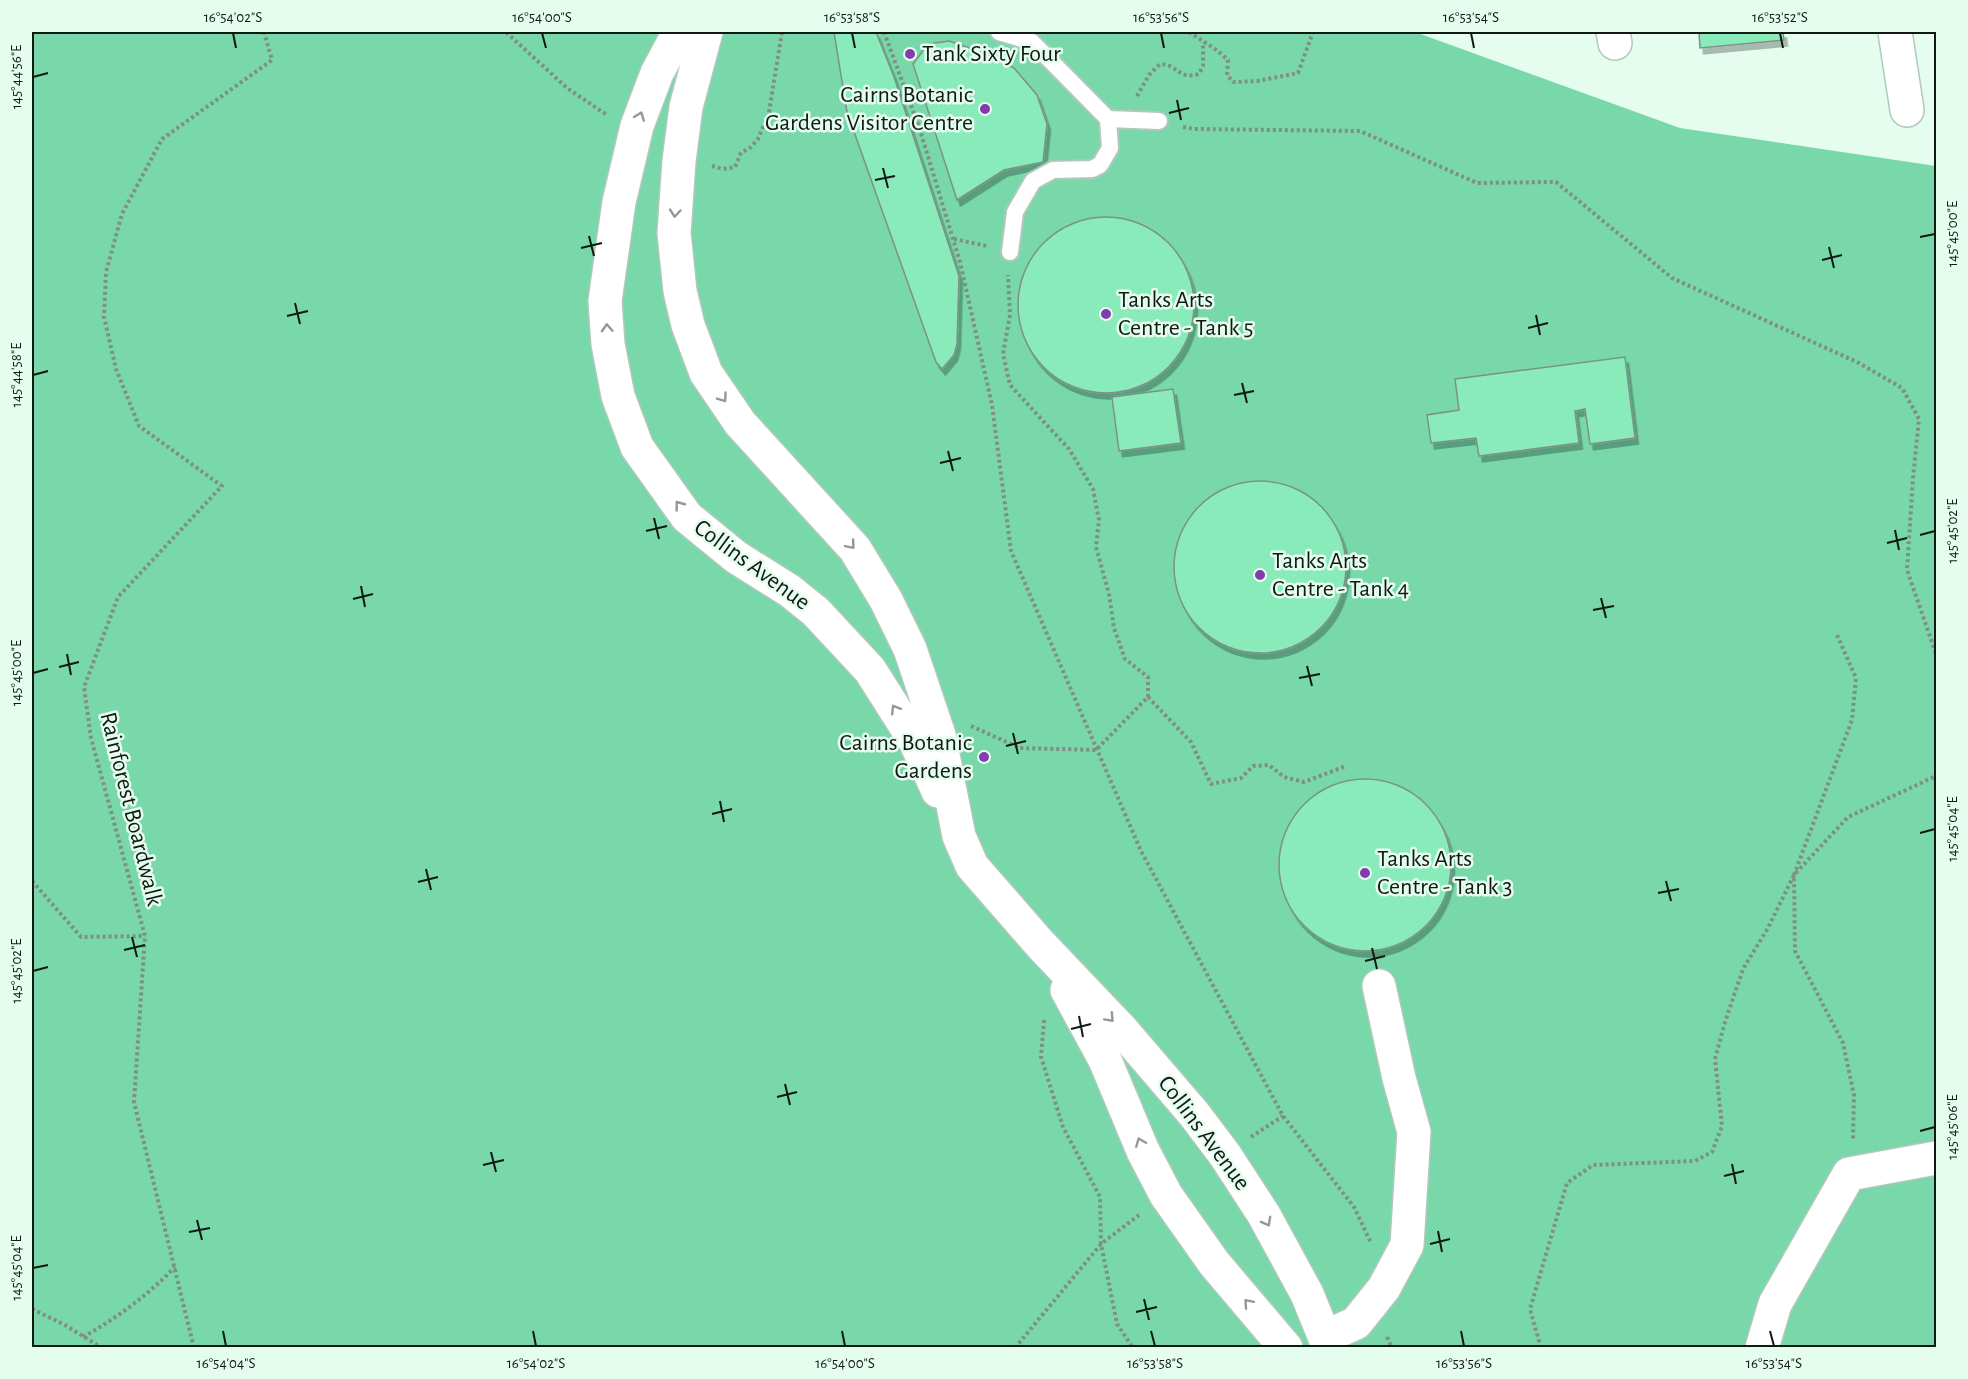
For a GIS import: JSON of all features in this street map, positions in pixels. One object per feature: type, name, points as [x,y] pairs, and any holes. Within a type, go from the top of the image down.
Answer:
[{"type":"street","name":"Collins Avenue","points":[[679,32],[657,73],[633,140],[619,202],[605,301],[608,344],[618,396],[637,447],[687,517],[736,557],[790,591],[816,612],[870,670],[915,741],[972,866],[1041,945],[1122,1030],[1194,1114],[1225,1155],[1264,1215],[1307,1294],[1327,1342]]},
{"type":"street","name":"Collins Avenue","points":[[706,32],[686,107],[674,233],[680,291],[688,325],[706,373],[740,423],[855,549],[886,600],[910,649],[939,735],[959,836]]},
{"type":"street","points":[[1895,32],[1907,110]]},
{"type":"street","points":[[633,140],[665,150],[681,147]]},
{"type":"street","name":"Collins Avenue","points":[[1041,945],[1105,1060],[1143,1151],[1166,1195],[1214,1263],[1286,1347]]},
{"type":"street","points":[[1327,1342],[1356,1323],[1384,1288],[1407,1245],[1414,1132],[1399,1078],[1379,986]]},
{"type":"street","points":[[1762,1347],[1775,1304],[1849,1174],[1936,1158]]},
{"type":"lane","points":[[999,32],[1032,42],[1108,119],[1110,148],[1100,165],[1092,169],[1053,170],[1033,181],[1015,212],[1010,252]]},
{"type":"lane","points":[[1108,119],[1159,121]]},
{"type":"path","name":"Rainforest Boardwalk","points":[[194,1347],[135,1102],[145,936],[90,738],[84,687],[118,597],[222,486],[139,426],[116,369],[104,317],[106,272],[122,214],[162,139],[272,60],[264,32]]},
{"type":"path","points":[[507,32],[567,88],[607,115],[633,140]]},
{"type":"path","points":[[681,147],[703,164],[723,169],[735,167],[741,153],[758,139],[769,112],[782,32]]},
{"type":"path","points":[[884,32],[919,127],[953,239],[992,405],[1011,551],[1142,851],[1283,1116],[1354,1207],[1373,1248]]},
{"type":"path","points":[[1189,32],[1228,60],[1227,75],[1233,82],[1257,81],[1298,73],[1312,32]]},
{"type":"path","points":[[1108,119],[1137,96],[1149,75],[1161,64],[1170,65],[1188,77],[1199,74],[1203,66],[1203,41]]},
{"type":"path","points":[[1159,121],[1194,129],[1360,131],[1477,183],[1556,182],[1672,278],[1859,363],[1902,388],[1919,419],[1907,570],[1936,654]]},
{"type":"path","points":[[953,239],[1010,252],[1007,284],[1010,315],[1003,354],[1010,385],[1070,449],[1093,489],[1099,520],[1096,547],[1109,594],[1113,628],[1125,659],[1148,677],[1148,697],[1191,742],[1211,784],[1241,778],[1253,766],[1269,765],[1284,777],[1304,782],[1346,766]]},
{"type":"path","points":[[1541,1347],[1530,1309],[1567,1184],[1593,1165],[1695,1161],[1712,1152],[1722,1126],[1715,1059],[1725,1022],[1743,969],[1768,928],[1794,875],[1852,720],[1856,678],[1837,635]]},
{"type":"path","points":[[979,729],[1020,748],[1096,750],[1148,697]]},
{"type":"path","points":[[1853,1140],[1854,1095],[1843,1043],[1795,951],[1794,875],[1848,817],[1936,776]]},
{"type":"path","points":[[32,881],[81,937],[145,936]]},
{"type":"path","points":[[1044,1016],[1041,1057],[1063,1127],[1100,1197],[1101,1244],[1117,1324],[1133,1347]]},
{"type":"path","points":[[1250,1138],[1283,1116]]},
{"type":"path","points":[[1015,1347],[1101,1244],[1143,1212]]},
{"type":"path","points":[[83,1337],[106,1324],[157,1286],[175,1267]]},
{"type":"path","points":[[1370,1306],[1392,1347]]},
{"type":"path","points":[[32,1309],[102,1347]]},
{"type":"green space","name":"Cairns Botanic Gardens","points":[[32,32],[1415,32],[1680,128],[1936,166],[1936,1347],[32,1347]]},
{"type":"building","points":[[834,32],[876,32],[894,77],[959,276],[957,344],[954,355],[942,369],[936,362],[847,112]]},
{"type":"building","points":[[1699,32],[1783,32],[1784,40],[1700,48]]},
{"type":"building","name":"Cairns Botanic Gardens Visitor Centre","points":[[949,41],[984,53],[1014,68],[1037,95],[1047,124],[1043,162],[1004,170],[957,200],[913,64],[928,44]]},
{"type":"building","name":"Tanks Arts Centre - Tank 5","points":[[1106,217],[1140,224],[1155,232],[1168,243],[1179,256],[1187,271],[1194,305],[1187,339],[1179,354],[1168,367],[1155,378],[1140,386],[1106,393],[1072,386],[1057,378],[1044,367],[1033,354],[1025,339],[1018,305],[1025,271],[1033,256],[1044,243],[1057,232],[1072,224]]},
{"type":"building","points":[[1625,357],[1635,438],[1590,444],[1585,409],[1575,411],[1579,443],[1479,456],[1476,438],[1431,443],[1427,415],[1459,410],[1455,379]]},
{"type":"building","points":[[1173,389],[1181,443],[1119,451],[1112,397]]},
{"type":"building","name":"Tanks Arts Centre - Tank 4","points":[[1260,481],[1277,482],[1293,487],[1308,495],[1321,506],[1332,519],[1340,534],[1345,550],[1345,584],[1340,600],[1332,615],[1321,628],[1308,639],[1293,647],[1277,652],[1260,653],[1243,652],[1227,647],[1212,639],[1199,628],[1188,615],[1180,600],[1175,584],[1174,567],[1175,550],[1180,534],[1188,519],[1199,506],[1212,495],[1227,487],[1243,482]]},
{"type":"building","name":"Tanks Arts Centre - Tank 3","points":[[1365,779],[1398,785],[1413,793],[1426,804],[1437,817],[1445,832],[1451,865],[1445,898],[1437,913],[1426,926],[1413,937],[1398,945],[1365,951],[1332,945],[1317,937],[1304,926],[1293,913],[1285,898],[1279,865],[1285,832],[1293,817],[1304,804],[1317,793],[1332,785]]},
{"type":"place","name":"Tank Sixty Four","points":[[910,54]]},
{"type":"place","name":"Cairns Botanic Gardens Visitor Centre","points":[[985,109]]},
{"type":"place","name":"Tanks Arts Centre - Tank 5","points":[[1106,314]]},
{"type":"place","name":"Tanks Arts Centre - Tank 4","points":[[1260,575]]},
{"type":"place","name":"Cairns Botanic Gardens","points":[[984,757]]},
{"type":"place","name":"Tanks Arts Centre - Tank 3","points":[[1365,873]]}]
